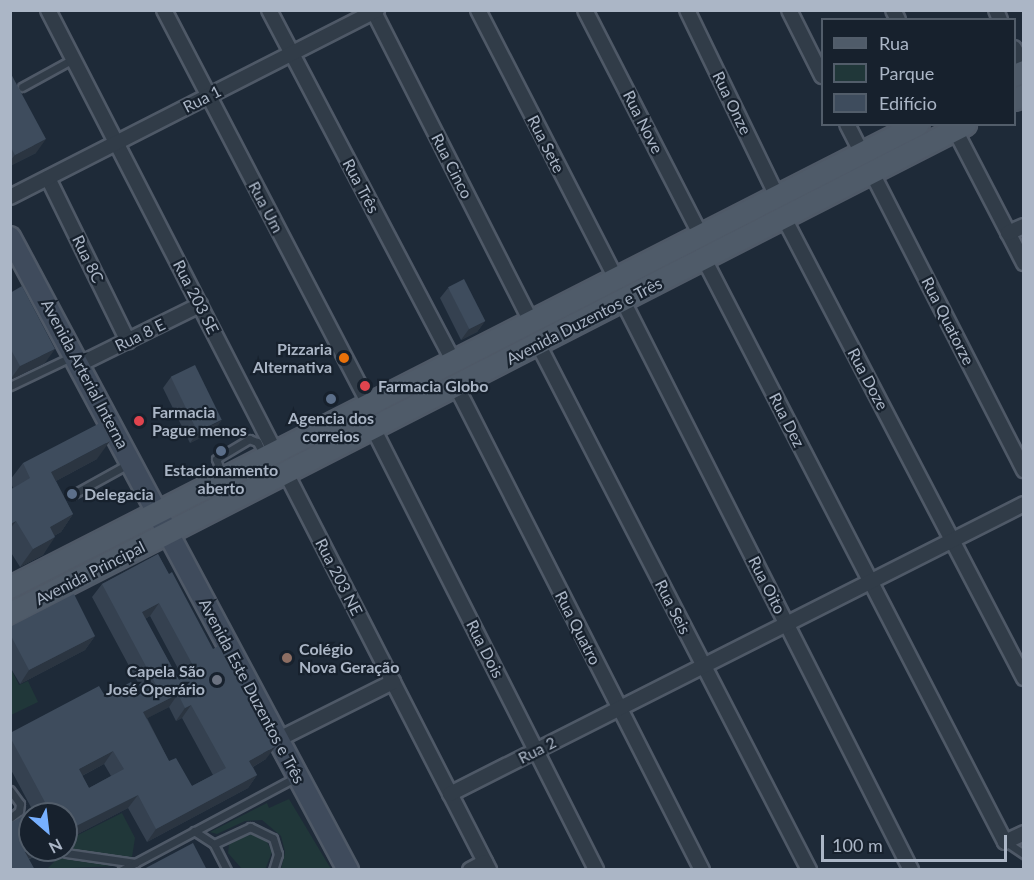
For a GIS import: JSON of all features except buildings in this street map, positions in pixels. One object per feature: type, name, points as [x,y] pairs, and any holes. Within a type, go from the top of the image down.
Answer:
[{"type":"main road","name":"Avenida Duzentos e Três","points":[[159,512],[914,126]]},
{"type":"main road","name":"Avenida Duzentos e Três","points":[[169,532],[960,127]]},
{"type":"main road","name":"Avenida Arterial Interna","points":[[10,237],[159,512]]},
{"type":"main road","name":"Avenida Este Duzentos e Três","points":[[159,512],[296,777],[348,870]]},
{"type":"main road","name":"Avenida Principal","points":[[10,587],[159,512]]},
{"type":"main road","name":"Avenida Principal","points":[[10,613],[169,532]]},
{"type":"street","name":"Rua 203 SE","points":[[48,10],[200,305],[270,454]]},
{"type":"street","name":"Rua Um","points":[[164,10],[369,404]]},
{"type":"street","name":"Rua Três","points":[[269,10],[453,361]]},
{"type":"street","name":"Rua Sete","points":[[478,10],[615,277]]},
{"type":"street","name":"Rua Nove","points":[[585,10],[700,234]]},
{"type":"street","name":"Rua Onze","points":[[687,10],[777,196]]},
{"type":"street","points":[[789,10],[821,74]]},
{"type":"street","name":"Rua 1","points":[[116,143],[375,11]]},
{"type":"street","name":"Rua Cinco","points":[[375,11],[531,321]]},
{"type":"street","points":[[848,126],[861,153]]},
{"type":"street","points":[[960,127],[1023,263]]},
{"type":"street","points":[[10,197],[116,143]]},
{"type":"street","name":"Rua Quatorze","points":[[872,172],[1023,470]]},
{"type":"street","name":"Rua 8C","points":[[48,178],[128,341]]},
{"type":"street","name":"Rua Doze","points":[[784,218],[1023,678]]},
{"type":"street","points":[[1008,233],[1023,226]]},
{"type":"street","name":"Rua Dez","points":[[704,259],[1005,842]]},
{"type":"street","name":"Rua Oito","points":[[623,301],[912,870]]},
{"type":"street","name":"Rua 8 E","points":[[77,360],[128,341],[200,305]]},
{"type":"street","name":"Rua Seis","points":[[538,344],[808,870]]},
{"type":"street","name":"Rua Quatro","points":[[456,386],[702,870]]},
{"type":"street","name":"Rua Dois","points":[[373,428],[596,870]]},
{"type":"street","name":"Rua 203 NE","points":[[286,473],[487,866],[470,870]]},
{"type":"street","points":[[870,581],[1023,504]]},
{"type":"street","name":"Rua 2","points":[[450,794],[870,581]]},
{"type":"street","points":[[277,740],[393,682]]},
{"type":"street","points":[[1005,842],[1023,833]]},
{"type":"lane","points":[[22,87],[73,59]]},
{"type":"lane","points":[[10,386],[77,360]]},
{"type":"lane","points":[[72,495],[132,462]]},
{"type":"lane","points":[[122,870],[296,777]]},
{"type":"lane","points":[[10,790],[20,804],[17,814],[10,818]]},
{"type":"lane","points":[[214,844],[242,828],[259,828],[276,846],[273,870]]},
{"type":"lane","points":[[194,831],[214,844],[227,870]]},
{"type":"lane","points":[[1005,842],[1023,854]]},
{"type":"lane","points":[[78,855],[135,862]]},
{"type":"green space","points":[[11,669],[19,685],[28,681],[38,702],[11,715]]},
{"type":"green space","points":[[289,799],[331,869],[281,869],[285,852],[281,836],[262,820],[245,821],[217,834],[210,832],[267,803],[269,808]]},
{"type":"green space","points":[[122,813],[135,838],[132,857],[78,850],[78,835]]},
{"type":"green space","points":[[252,834],[264,836],[272,852],[265,870],[242,869],[228,853],[229,844]]},
{"type":"green space","points":[[78,861],[115,866],[47,869],[54,862]]},
{"type":"place","name":"Pizzaria Alternativa","points":[[344,358]]},
{"type":"place","name":"Farmacia Globo","points":[[365,386]]},
{"type":"place","name":"Agencia dos correios","points":[[331,399]]},
{"type":"place","name":"Farmacia Pague menos","points":[[139,421]]},
{"type":"place","name":"Estacionamento aberto","points":[[221,451]]},
{"type":"place","name":"Delegacia","points":[[72,494]]},
{"type":"place","name":"Colégio Nova Geração","points":[[287,658]]},
{"type":"place","name":"Capela São José Operário","points":[[217,680]]}]
